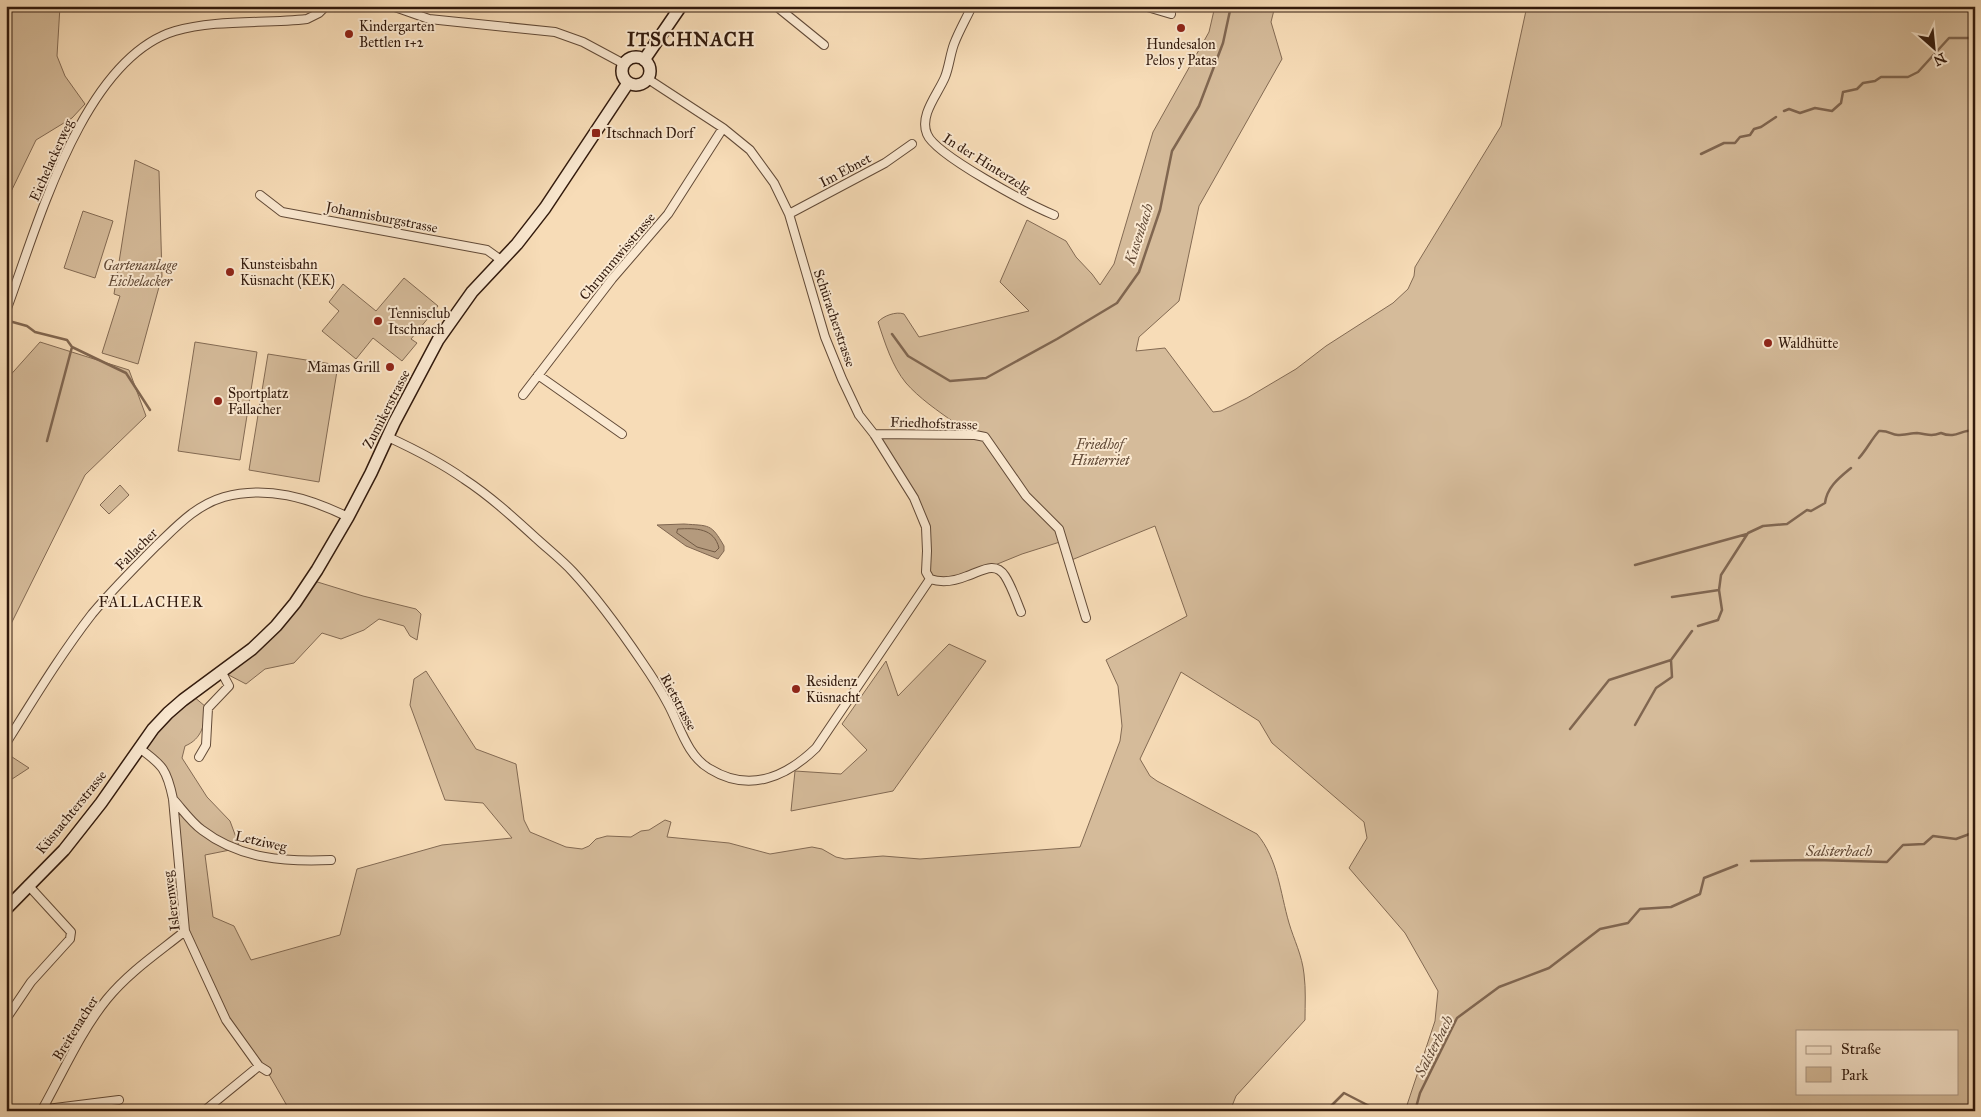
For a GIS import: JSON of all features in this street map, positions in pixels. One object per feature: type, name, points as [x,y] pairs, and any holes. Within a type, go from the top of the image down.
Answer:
[{"type":"main road","points":[[644,60],[681,6]]},
{"type":"main road","points":[[633,58],[644,60],[649,69],[648,79],[638,85],[628,83],[622,74],[624,64],[633,58]]},
{"type":"main road","name":"Zumikerstrasse","points":[[153,729],[183,700],[221,670],[252,649],[276,626],[295,603],[348,517],[438,340],[472,292],[517,244],[545,208],[628,83]]},
{"type":"main road","name":"Küsnachterstrasse","points":[[6,909],[64,850],[153,729]]},
{"type":"street","name":"Eichelackerweg","points":[[6,311],[65,154],[86,113],[127,59],[146,44],[175,31],[226,24],[308,19],[319,13],[326,6]]},
{"type":"street","points":[[392,6],[430,19],[555,32],[584,42],[624,64]]},
{"type":"street","points":[[776,6],[824,45]]},
{"type":"street","name":"In der Hinterzelg","points":[[972,6],[953,45],[946,76],[925,120],[926,133],[933,145],[956,160],[1026,203],[1054,215]]},
{"type":"street","points":[[1144,6],[1170,14]]},
{"type":"street","name":"Schüracherstrasse","points":[[648,79],[723,128],[750,150],[774,183],[789,214],[825,337],[859,414],[874,434],[914,498],[926,527],[926,572],[930,579]]},
{"type":"street","name":"Chrummwisstrasse","points":[[522,395],[612,278],[668,214],[723,128]]},
{"type":"street","name":"Im Ebnet","points":[[789,214],[885,163],[912,144]]},
{"type":"street","name":"Johannisburgstrasse","points":[[260,196],[282,212],[487,250],[501,260]]},
{"type":"street","points":[[538,375],[622,434]]},
{"type":"street","name":"Friedhofstrasse","points":[[874,434],[975,435],[988,441],[1026,496],[1059,529],[1086,618]]},
{"type":"street","name":"Rietstrasse","points":[[388,437],[444,466],[470,483],[502,508],[573,571],[611,618],[642,662],[669,705],[690,748],[704,765],[721,775],[744,780],[758,780],[773,777],[802,761],[826,736],[930,579]]},
{"type":"street","name":"Fallacher","points":[[8,740],[65,652],[93,614],[129,573],[184,519],[201,507],[223,498],[258,492],[278,493],[296,496],[348,517]]},
{"type":"street","points":[[930,579],[946,582],[968,576],[984,568],[998,570],[1005,575],[1021,612]]},
{"type":"street","points":[[199,757],[206,745],[208,708],[229,686],[221,670]]},
{"type":"street","name":"Islerenweg","points":[[139,748],[163,767],[169,780],[173,799],[185,931],[226,1020],[258,1066],[267,1072]]},
{"type":"street","name":"Letziweg","points":[[173,799],[200,829],[226,846],[266,858],[294,862],[331,860]]},
{"type":"street","points":[[6,1019],[30,982],[70,939],[71,932],[28,886]]},
{"type":"street","name":"Breitenacher","points":[[43,1108],[92,1020],[108,998],[131,974],[185,931]]},
{"type":"street","points":[[204,1111],[258,1066]]},
{"type":"street","points":[[31,1111],[119,1100]]},
{"type":"green space","points":[[6,6],[60,6],[57,56],[65,76],[85,104],[72,118],[36,140],[6,202]]},
{"type":"green space","name":"Friedhof Hinterriet","points":[[1215,6],[1275,6],[1271,22],[1282,59],[1199,206],[1179,301],[1139,337],[1136,351],[1165,348],[1213,412],[1221,411],[1296,369],[1326,346],[1393,303],[1408,289],[1414,276],[1415,267],[1501,126],[1527,6],[1975,6],[1975,1111],[1405,1111],[1435,1021],[1438,991],[1405,933],[1349,868],[1367,838],[1364,822],[1272,743],[1259,721],[1181,672],[1140,759],[1150,776],[1157,781],[1257,834],[1270,854],[1274,865],[1289,923],[1302,960],[1304,974],[1305,1020],[1236,1096],[1230,1111],[290,1111],[267,1071],[226,1020],[185,931],[169,780],[139,748],[193,696],[206,707],[205,719],[199,735],[185,746],[182,758],[207,797],[230,821],[240,848],[205,855],[213,917],[234,926],[251,960],[340,935],[357,869],[442,845],[512,838],[483,803],[445,800],[410,705],[414,679],[426,671],[476,749],[516,764],[524,820],[530,832],[566,847],[582,849],[589,846],[596,839],[607,836],[631,837],[641,831],[649,830],[665,820],[671,822],[667,837],[729,843],[770,854],[812,847],[822,849],[836,857],[845,859],[883,856],[920,859],[1080,847],[1120,741],[1122,726],[1118,686],[1106,660],[1187,616],[1155,526],[1069,561],[1063,541],[1022,554],[968,576],[930,579],[926,527],[914,498],[874,434],[952,435],[949,430],[955,423],[935,409],[906,383],[893,362],[878,322],[890,315],[904,314],[919,337],[1029,311],[1000,282],[1027,220],[1066,241],[1076,257],[1100,285],[1114,264],[1153,132],[1209,32]]},
{"type":"green space","name":"Gartenanlage Eichelacker","points":[[135,160],[159,171],[162,276],[138,364],[102,353],[120,296],[114,294]]},
{"type":"green space","points":[[83,211],[113,221],[95,278],[64,268]]},
{"type":"green space","name":"Tennisclub Itschnach","points":[[404,278],[438,306],[411,339],[417,343],[402,361],[373,338],[356,359],[322,331],[339,311],[329,302],[343,284],[376,311]]},
{"type":"green space","points":[[40,342],[129,370],[146,416],[85,475],[6,634],[6,380]]},
{"type":"green space","name":"Sportplatz Fallacher","points":[[195,342],[257,352],[240,460],[178,451]]},
{"type":"green space","points":[[268,354],[338,365],[319,482],[249,470]]},
{"type":"green space","points":[[120,485],[129,495],[109,514],[100,505]]},
{"type":"green space","points":[[311,580],[363,596],[416,609],[421,614],[417,640],[410,636],[404,626],[379,619],[364,630],[341,639],[322,633],[294,663],[265,669],[246,684],[221,671],[252,649]]},
{"type":"green space","points":[[949,644],[986,661],[893,791],[791,811],[795,771],[841,774],[867,750],[842,724],[886,661],[898,696]]},
{"type":"green space","points":[[6,753],[29,768],[6,783]]},
{"type":"water","points":[[684,524],[708,527],[716,533],[724,546],[724,551],[718,559],[686,546],[657,525]]},
{"type":"waterway","name":"Kusenbach","points":[[892,334],[908,356],[950,381],[986,378],[1117,303],[1139,272],[1160,210],[1172,151],[1199,106],[1223,43],[1231,6]]},
{"type":"waterway","points":[[1784,111],[1789,109],[1800,113],[1815,108],[1832,111],[1841,103],[1843,92],[1857,89],[1863,83],[1875,81],[1881,77],[1908,77],[1918,72],[1949,38],[1975,38]]},
{"type":"waterway","points":[[1701,154],[1724,143],[1735,143],[1740,137],[1750,135],[1754,129],[1761,127],[1776,117]]},
{"type":"waterway","points":[[9,321],[27,326],[35,332],[67,340],[72,347],[126,373],[150,410]]},
{"type":"waterway","points":[[47,441],[72,347]]},
{"type":"waterway","name":"Salsterbach","points":[[1859,458],[1879,431],[1898,435],[1917,433],[1952,435],[1967,431],[1975,432]]},
{"type":"waterway","name":"Salsterbach","points":[[1698,626],[1718,620],[1722,610],[1719,590],[1721,575],[1748,533],[1763,526],[1787,524],[1807,510],[1811,511],[1825,503],[1828,492],[1838,479],[1851,468]]},
{"type":"waterway","points":[[1635,565],[1747,534]]},
{"type":"waterway","points":[[1672,597],[1719,590]]},
{"type":"waterway","points":[[1570,729],[1609,680],[1671,660],[1692,631]]},
{"type":"waterway","points":[[1635,725],[1656,688],[1672,677],[1671,660]]},
{"type":"waterway","name":"Salsterbach","points":[[1751,861],[1887,862],[1903,845],[1924,844],[1933,836],[1956,839],[1975,832]]},
{"type":"waterway","name":"Salsterbach","points":[[1415,1111],[1420,1093],[1457,1018],[1499,987],[1549,968],[1600,929],[1628,923],[1640,909],[1671,907],[1700,894],[1704,878],[1737,865]]},
{"type":"waterway","points":[[1326,1111],[1344,1093],[1379,1111]]},
{"type":"place","name":"Hundesalon Pelos y Patas","points":[[1181,28]]},
{"type":"place","name":"Kindergarten Bettlen 1+2","points":[[349,34]]},
{"type":"place","name":"Itschnach Dorf","points":[[596,133]]},
{"type":"place","name":"Kunsteisbahn Küsnacht (KEK)","points":[[230,272]]},
{"type":"place","name":"Tennisclub Itschnach","points":[[378,321]]},
{"type":"place","name":"Waldhütte","points":[[1768,343]]},
{"type":"place","name":"Mamas Grill","points":[[390,367]]},
{"type":"place","name":"Sportplatz Fallacher","points":[[218,401]]},
{"type":"place","name":"Residenz Küsnacht","points":[[796,689]]},
{"type":"district","name":"ITSCHNACH","points":[[691,39]]},
{"type":"district","name":"FALLACHER","points":[[151,602]]}]
